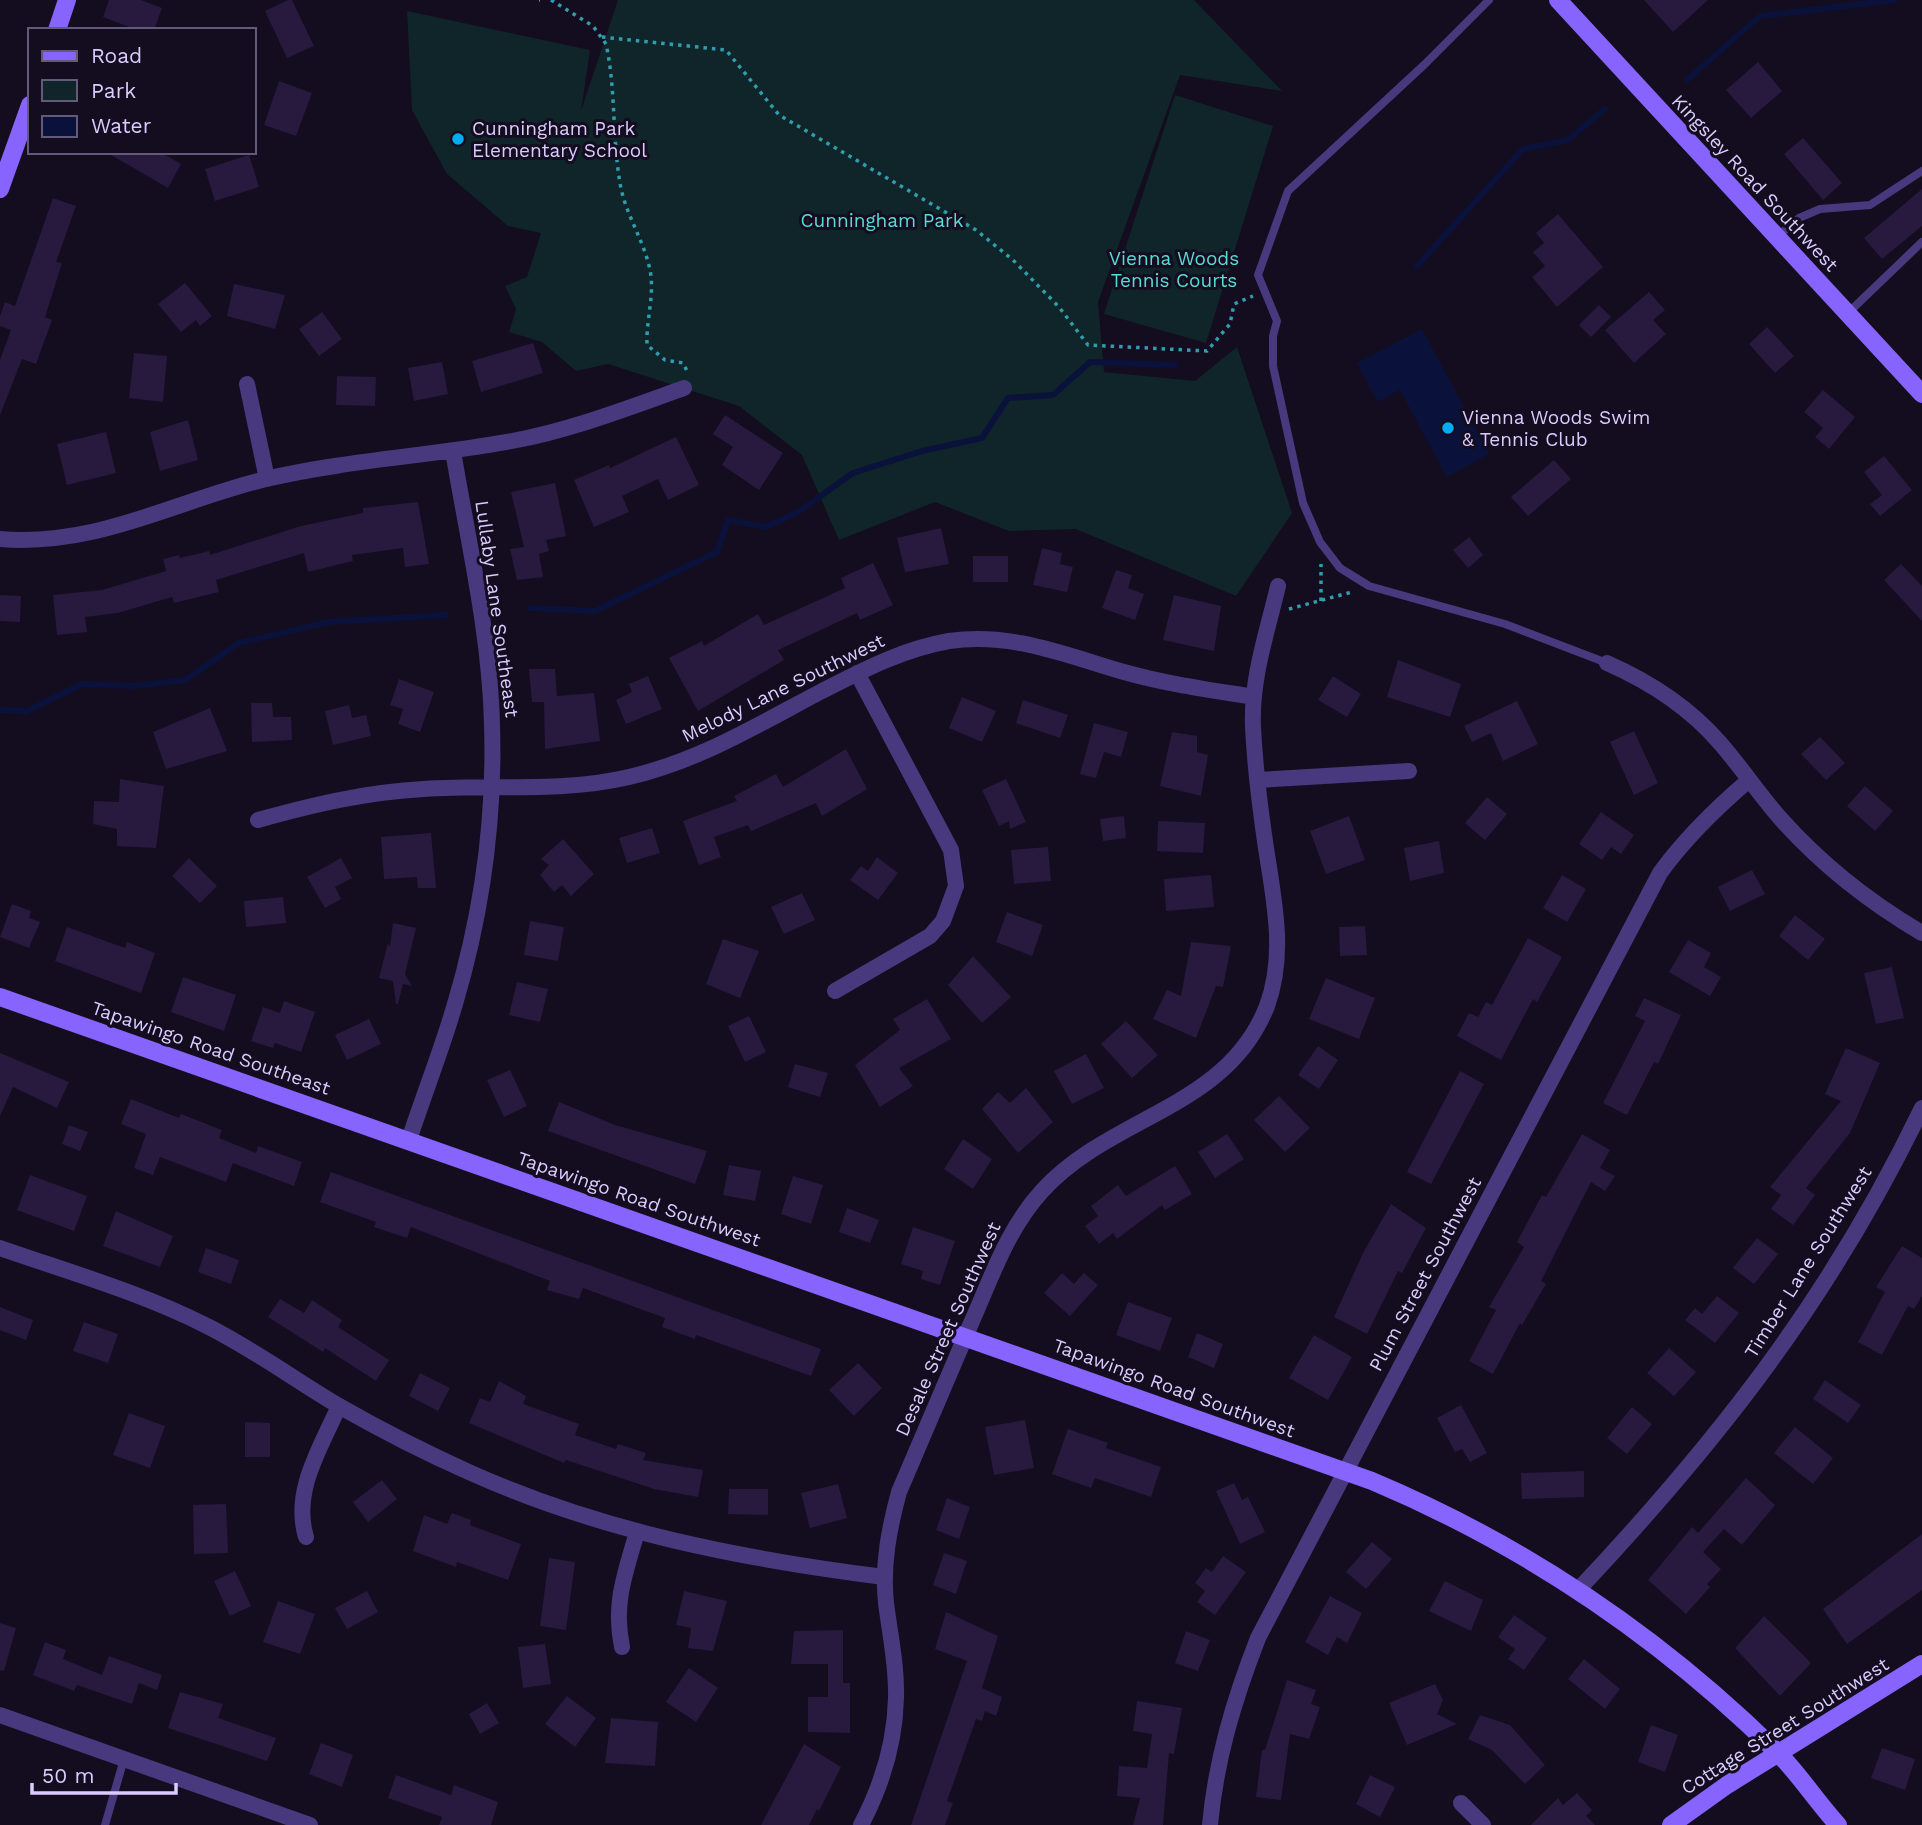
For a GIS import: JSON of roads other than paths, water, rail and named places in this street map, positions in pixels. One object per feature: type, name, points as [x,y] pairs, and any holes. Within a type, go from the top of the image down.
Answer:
[{"type":"street","points":[[58,28],[67,0]]},
{"type":"street","name":"Kingsley Road Southwest","points":[[1558,0],[1922,394]]},
{"type":"street","points":[[0,189],[28,111]]},
{"type":"street","points":[[247,384],[267,479]]},
{"type":"street","points":[[0,539],[74,538],[112,529],[226,490],[267,479],[453,451],[576,425],[684,388]]},
{"type":"street","name":"Lullaby Lane Southeast","points":[[409,1140],[455,1004],[471,946],[483,881],[493,787],[488,670],[453,451]]},
{"type":"street","name":"Desale Street Southwest","points":[[861,1825],[879,1787],[894,1731],[895,1658],[884,1577],[890,1524],[899,1492],[1004,1246],[1041,1192],[1067,1166],[1095,1145],[1194,1094],[1218,1076],[1254,1033],[1267,1006],[1275,977],[1278,948],[1258,779],[1254,697],[1258,666],[1278,586]]},
{"type":"street","name":"Melody Lane Southwest","points":[[258,820],[314,804],[369,794],[582,785],[672,765],[711,750],[857,673],[913,649],[950,641],[986,639],[1032,643],[1125,672],[1254,697]]},
{"type":"street","points":[[1607,663],[1667,695],[1697,718],[1780,818],[1831,868],[1922,933]]},
{"type":"street","points":[[835,991],[930,936],[943,921],[956,886],[951,850],[857,673]]},
{"type":"street","points":[[1258,779],[1409,771]]},
{"type":"street","name":"Plum Street Southwest","points":[[1210,1825],[1221,1746],[1234,1699],[1258,1638],[1660,873],[1700,823],[1749,780]]},
{"type":"street","name":"Tapawingo Road Southeast","points":[[0,996],[409,1140]]},
{"type":"street","name":"Timber Lane Southwest","points":[[1579,1589],[1667,1494],[1774,1360],[1860,1226],[1922,1108]]},
{"type":"street","name":"Tapawingo Road Southwest","points":[[409,1140],[966,1336],[1426,1504],[1579,1589],[1670,1656],[1779,1754],[1838,1825]]},
{"type":"street","points":[[0,1248],[170,1308],[211,1328],[339,1406],[472,1473],[536,1499],[637,1532],[779,1564],[884,1577]]},
{"type":"street","points":[[306,1537],[301,1507],[304,1488],[339,1406]]},
{"type":"street","points":[[622,1647],[617,1622],[618,1601],[637,1532]]},
{"type":"street","name":"Cottage Street Southwest","points":[[1671,1825],[1727,1785],[1922,1664]]},
{"type":"street","points":[[0,1715],[310,1825]]},
{"type":"street","points":[[1461,1803],[1483,1825]]},
{"type":"lane","points":[[1489,0],[1425,64],[1288,191],[1258,275],[1277,321],[1273,336],[1276,386],[1303,503],[1320,542],[1340,568],[1370,586],[1505,624],[1607,663]]},
{"type":"lane","points":[[1777,237],[1799,219],[1820,209],[1870,205],[1922,171]]},
{"type":"lane","points":[[1848,313],[1922,243]]},
{"type":"lane","points":[[104,1825],[124,1759]]},
{"type":"water","name":"Vienna Woods Swim & Tennis Club","points":[[1422,329],[1489,454],[1447,477],[1400,390],[1378,402],[1357,363]]},
{"type":"waterway","points":[[1687,80],[1760,16],[1895,0]]},
{"type":"waterway","points":[[1417,266],[1523,149],[1568,140],[1605,109]]},
{"type":"waterway","points":[[529,608],[595,611],[717,552],[728,520],[766,527],[798,512],[853,473],[922,451],[982,438],[1008,398],[1053,395],[1090,362],[1175,365]]},
{"type":"waterway","points":[[0,710],[27,711],[82,684],[133,686],[185,680],[239,643],[329,622],[446,615]]},
{"type":"place","name":"Cunningham Park Elementary School","points":[[458,139]]},
{"type":"place","name":"Vienna Woods Swim & Tennis Club","points":[[1448,428]]},
{"type":"park label","name":"Cunningham Park","points":[[882,220]]},
{"type":"park label","name":"Vienna Woods Tennis Courts","points":[[1174,269]]}]
